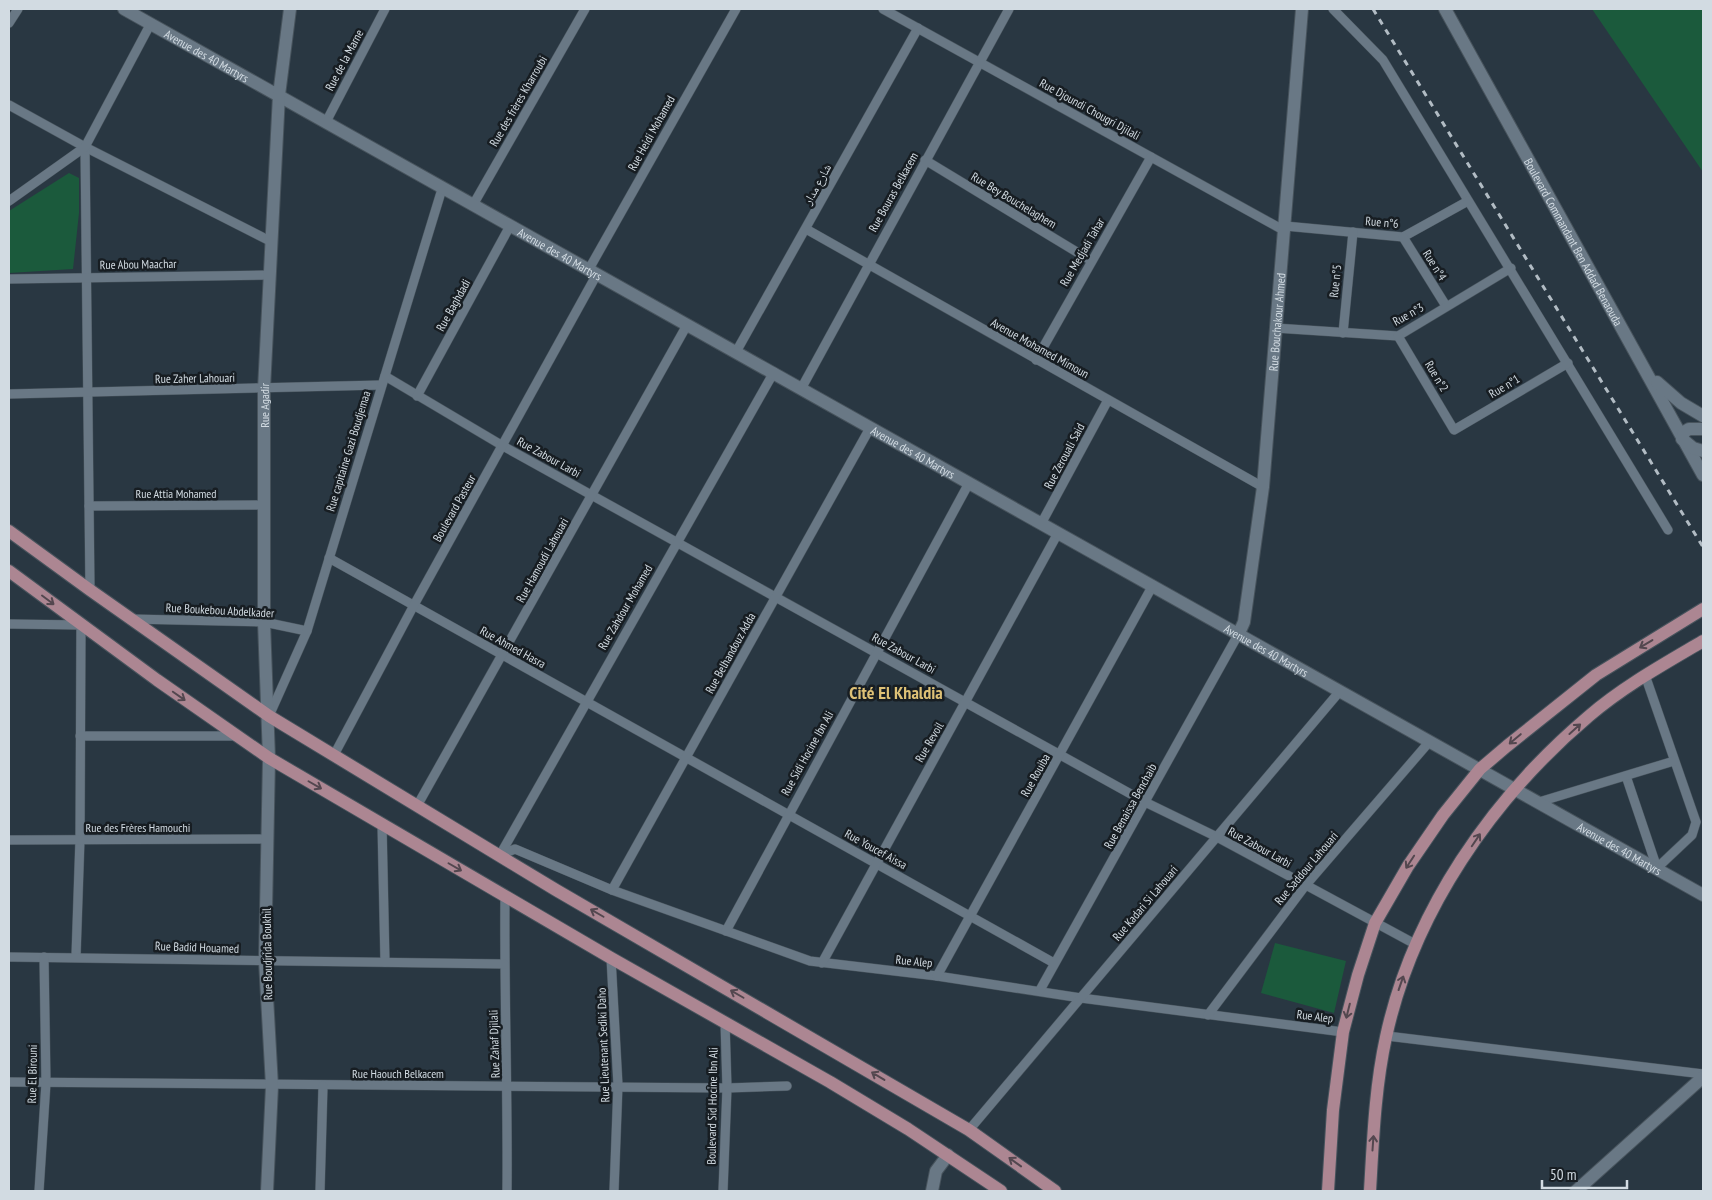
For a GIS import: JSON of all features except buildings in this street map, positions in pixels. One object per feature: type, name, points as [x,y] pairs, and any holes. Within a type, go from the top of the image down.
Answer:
[{"type":"main road","name":"Avenue des 40 Martyrs","points":[[124,9],[442,189],[774,372],[870,428],[1239,633],[1703,895]]},
{"type":"main road","name":"Rue Agadir","points":[[269,716],[264,622],[264,389],[278,96],[290,9]]},
{"type":"main road","name":"Rue Bouchakour Ahmed","points":[[1239,633],[1244,622],[1262,487],[1302,9]]},
{"type":"main road","name":"Boulevard Commandant Ben Addad Benaouda","points":[[1445,9],[1648,372],[1682,439],[1703,475]]},
{"type":"main road","points":[[1648,372],[1667,392],[1703,416]]},
{"type":"main road","points":[[1703,429],[1689,429],[1684,432],[1682,439],[1693,448],[1703,451]]},
{"type":"main road","points":[[9,531],[269,716],[500,854],[556,890],[969,1130],[1055,1191]]},
{"type":"main road","points":[[9,571],[81,625],[269,758],[611,958],[830,1082],[948,1155],[1002,1191]]},
{"type":"main road","points":[[1328,1191],[1334,1100],[1343,1032],[1358,975],[1376,923],[1423,844],[1443,815],[1480,769],[1550,710],[1596,675],[1703,609]]},
{"type":"main road","points":[[1370,1191],[1376,1109],[1386,1036],[1415,944],[1442,892],[1483,830],[1516,789],[1553,749],[1589,716],[1645,675],[1703,641]]},
{"type":"main road","name":"Rue Boudjrida Boukhil","points":[[267,1191],[272,1086],[265,962],[269,716]]},
{"type":"main road","points":[[1576,1191],[1703,1076]]},
{"type":"main road","points":[[932,1191],[936,1171],[948,1155]]},
{"type":"street","points":[[9,23],[18,9]]},
{"type":"street","name":"Rue de la Marne","points":[[326,122],[385,9]]},
{"type":"street","name":"Rue des frères Kharroubi","points":[[473,205],[585,9]]},
{"type":"street","name":"Rue Heidi Mohamed","points":[[593,272],[736,9]]},
{"type":"street","name":"Rue Djoundi Chougri Djilali","points":[[884,9],[1151,157],[1285,228]]},
{"type":"street","name":"Rue Bouras Belkacem","points":[[802,389],[867,265],[1009,9]]},
{"type":"street","points":[[1334,9],[1383,60],[1468,201],[1511,268],[1668,530]]},
{"type":"street","points":[[9,201],[85,147],[151,23]]},
{"type":"street","name":"شارع مدار","points":[[736,352],[918,28]]},
{"type":"street","points":[[9,105],[85,147],[270,241]]},
{"type":"street","points":[[85,147],[90,590]]},
{"type":"street","name":"Rue Medjadi Tahar","points":[[1036,360],[1090,260],[1151,157]]},
{"type":"street","name":"Rue Bey Bouchelaghem","points":[[925,160],[1090,260]]},
{"type":"street","name":"Rue capitaine Gazi Boudjemaa","points":[[269,716],[307,630],[442,189]]},
{"type":"street","name":"Rue n°6","points":[[1285,228],[1402,237],[1468,201]]},
{"type":"street","name":"Rue Baghdadi","points":[[417,396],[510,226]]},
{"type":"street","name":"Avenue Mohamed Mimoun","points":[[806,229],[1262,487]]},
{"type":"street","name":"Rue n°5","points":[[1343,333],[1353,232]]},
{"type":"street","name":"Rue n°4","points":[[1402,237],[1446,306]]},
{"type":"street","name":"Rue n°3","points":[[1275,328],[1398,336],[1511,268]]},
{"type":"street","name":"Boulevard Pasteur","points":[[334,755],[414,605],[503,446],[593,272]]},
{"type":"street","name":"Rue Abou Maachar","points":[[9,279],[268,274]]},
{"type":"street","name":"Rue Hamoudi Lahouari","points":[[418,806],[686,325]]},
{"type":"street","name":"Rue n°2","points":[[1398,336],[1454,430]]},
{"type":"street","name":"Rue n°1","points":[[1454,430],[1568,363]]},
{"type":"street","name":"Rue Zahdour Mohamed","points":[[500,854],[676,541],[774,372]]},
{"type":"street","name":"Rue Zabour Larbi","points":[[385,376],[503,446],[1147,802],[1415,944]]},
{"type":"street","name":"Rue Zaher Lahouari","points":[[9,394],[381,385]]},
{"type":"street","name":"Rue Zerouali Said","points":[[1041,524],[1108,400]]},
{"type":"street","name":"Rue Belhandouz Adda","points":[[612,890],[870,428]]},
{"type":"street","name":"Rue Sidi Hocine Ibn Ali","points":[[726,931],[969,483]]},
{"type":"street","name":"Rue Attia Mohamed","points":[[89,506],[264,505]]},
{"type":"street","name":"Rue Revoil","points":[[822,963],[875,863],[966,702],[1058,533]]},
{"type":"street","name":"Rue Ahmed Hasra","points":[[329,558],[585,702],[686,756]]},
{"type":"street","name":"Rue Rouiba","points":[[937,976],[1153,585]]},
{"type":"street","name":"Rue Boukebou Abdelkader","points":[[130,618],[264,622],[307,630]]},
{"type":"street","points":[[9,624],[81,625],[80,839],[76,956]]},
{"type":"street","name":"Rue Benaissa Benchaib","points":[[1040,990],[1147,802],[1239,633]]},
{"type":"street","points":[[1626,776],[1657,868],[1692,836],[1696,822],[1645,675]]},
{"type":"street","name":"Rue Kadari Si Lahouari","points":[[969,1130],[1340,691]]},
{"type":"street","points":[[80,736],[238,736]]},
{"type":"street","name":"Rue Saddour Lahouari","points":[[1208,1015],[1306,886],[1430,741]]},
{"type":"street","name":"Rue Youcef Aissa","points":[[686,756],[1054,963]]},
{"type":"street","points":[[1539,802],[1674,761]]},
{"type":"street","points":[[382,824],[385,962]]},
{"type":"street","name":"Rue des Frères Hamouchi","points":[[9,840],[267,839]]},
{"type":"street","name":"Rue Alep","points":[[500,854],[515,849],[612,890],[810,961],[937,976],[1040,990],[1081,998],[1343,1032]]},
{"type":"street","name":"Rue Zahaf Djilali","points":[[505,896],[504,964],[508,1086],[507,1191]]},
{"type":"street","name":"Rue El Birouni","points":[[39,1191],[46,1082],[44,956]]},
{"type":"street","name":"Rue Badid Houamed","points":[[9,957],[76,956],[265,962],[504,964]]},
{"type":"street","name":"Rue Lieutenant Sediki Daho","points":[[611,958],[618,1085],[614,1191]]},
{"type":"street","name":"Boulevard Sid Hocine Ibn Ali","points":[[723,1191],[727,1088],[725,1022]]},
{"type":"street","points":[[1386,1036],[1703,1076]]},
{"type":"street","name":"Rue Haouch Belkacem","points":[[9,1082],[272,1086],[618,1085],[727,1088],[787,1086]]},
{"type":"street","points":[[320,1191],[323,1086]]},
{"type":"green space","points":[[1592,9],[1703,9],[1703,172]]},
{"type":"green space","points":[[69,173],[79,178],[79,213],[73,269],[9,273],[9,211]]},
{"type":"green space","points":[[1275,943],[1346,961],[1334,1013],[1261,993]]},
{"type":"railway","points":[[1373,9],[1703,547]]},
{"type":"district","name":"Cité El Khaldia","points":[[896,692]]}]
